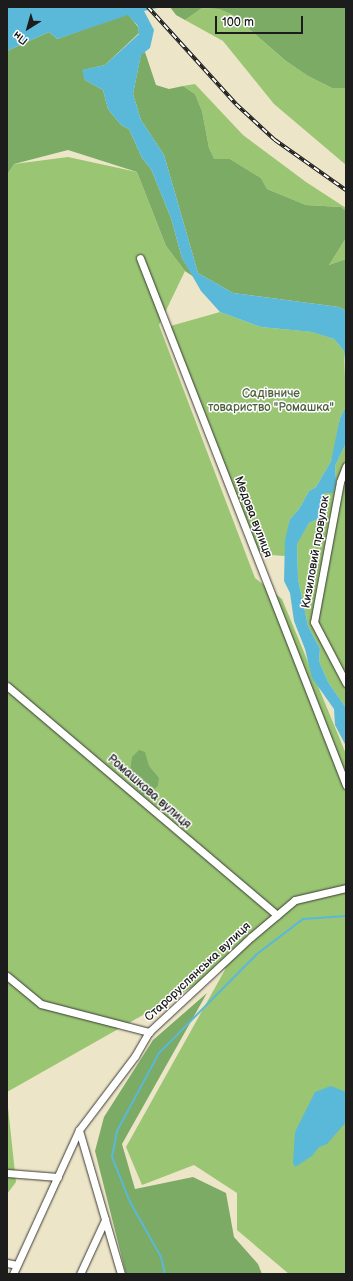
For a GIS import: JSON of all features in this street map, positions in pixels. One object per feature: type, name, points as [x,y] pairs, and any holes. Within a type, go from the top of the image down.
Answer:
[{"type":"street","name":"Медова вулиця","points":[[140,258],[346,785]]},
{"type":"street","name":"Кизиловий провулок","points":[[346,466],[340,482],[314,622],[346,683]]},
{"type":"street","name":"Ромашкова вулиця","points":[[7,686],[277,915]]},
{"type":"street","name":"Староруслянська вулиця","points":[[13,1274],[80,1130],[135,1056],[149,1032],[295,900],[346,888]]},
{"type":"street","points":[[7,976],[41,1004],[149,1032]]},
{"type":"street","points":[[80,1130],[121,1274]]},
{"type":"street","points":[[7,1172],[58,1177]]},
{"type":"street","points":[[80,1274],[105,1220]]},
{"type":"street","points":[[7,1263],[17,1265]]},
{"type":"green space","points":[[170,7],[346,7],[346,88],[332,88],[308,76],[286,61],[233,15],[219,9],[202,8],[185,20],[176,15]]},
{"type":"green space","points":[[202,8],[219,9],[233,15],[286,61],[308,76],[332,88],[346,88],[346,165],[274,104],[223,41],[185,20]]},
{"type":"green space","points":[[128,14],[138,27],[139,33],[105,65],[83,70],[85,80],[103,90],[108,109],[121,125],[129,129],[142,158],[151,169],[171,218],[182,258],[194,277],[185,271],[166,246],[137,172],[68,150],[14,164],[7,175],[7,51],[49,32],[57,39]]},
{"type":"green space","points":[[145,52],[156,85],[169,89],[183,86],[195,94],[202,111],[209,148],[214,159],[230,159],[261,178],[267,189],[306,205],[341,207],[346,211],[346,238],[329,265],[346,259],[346,311],[339,307],[233,293],[198,273],[164,155],[141,120],[133,94],[141,54]]},
{"type":"green space","points":[[195,84],[243,135],[306,182],[346,208],[346,211],[341,207],[306,205],[267,189],[261,178],[230,159],[214,160],[209,148],[202,111],[195,94],[183,86]]},
{"type":"green space","points":[[68,157],[137,172],[166,246],[185,271],[159,325],[255,578],[282,599],[346,754],[346,1274],[289,1274],[237,1230],[237,1193],[194,1165],[142,1185],[126,1147],[226,968],[7,1092],[7,175],[14,164]]},
{"type":"green space","points":[[346,238],[346,259],[329,265]]},
{"type":"green space","name":"Садівниче товариство \"Ромашка\"","points":[[220,312],[261,327],[313,332],[334,339],[344,351],[346,406],[340,418],[336,445],[331,461],[316,487],[309,491],[299,509],[290,519],[285,556],[256,554],[167,327]]},
{"type":"green space","points":[[346,443],[346,708],[328,682],[319,661],[320,649],[308,626],[298,579],[297,543],[309,523],[320,518],[324,493],[336,481],[335,466]]},
{"type":"green space","points":[[139,750],[145,752],[149,766],[159,778],[158,785],[150,796],[143,795],[129,781],[132,757]]},
{"type":"green space","points":[[207,993],[122,1144],[135,1189],[193,1177],[226,1193],[234,1237],[258,1264],[262,1274],[126,1274],[95,1151],[104,1117],[153,1040]]},
{"type":"green space","points":[[7,1098],[16,1182],[7,1194]]},
{"type":"water","points":[[7,7],[162,7],[144,11],[154,30],[150,48],[141,55],[133,94],[141,120],[164,155],[198,273],[233,293],[339,307],[346,311],[346,372],[344,351],[334,339],[312,332],[261,327],[220,312],[201,291],[182,258],[171,218],[151,169],[142,158],[129,129],[121,125],[108,109],[103,90],[85,80],[82,70],[105,65],[139,34],[138,26],[128,15],[57,39],[49,32],[7,51]]},
{"type":"water","points":[[346,406],[346,443],[335,466],[336,481],[333,493],[324,493],[320,518],[309,523],[297,544],[298,579],[308,626],[320,649],[319,661],[328,682],[346,708],[346,746],[335,725],[334,709],[312,678],[305,649],[294,621],[290,593],[284,581],[285,540],[290,519],[299,509],[309,491],[316,487],[331,461],[340,418]]},
{"type":"water","points":[[331,1086],[346,1092],[346,1122],[327,1144],[319,1147],[312,1156],[295,1167],[293,1163],[295,1132],[315,1092]]},
{"type":"waterway","points":[[165,1274],[161,1257],[130,1202],[112,1157],[117,1131],[159,1053],[257,954],[303,919],[346,916]]},
{"type":"railway","points":[[148,7],[236,104],[275,140],[346,190]]}]
